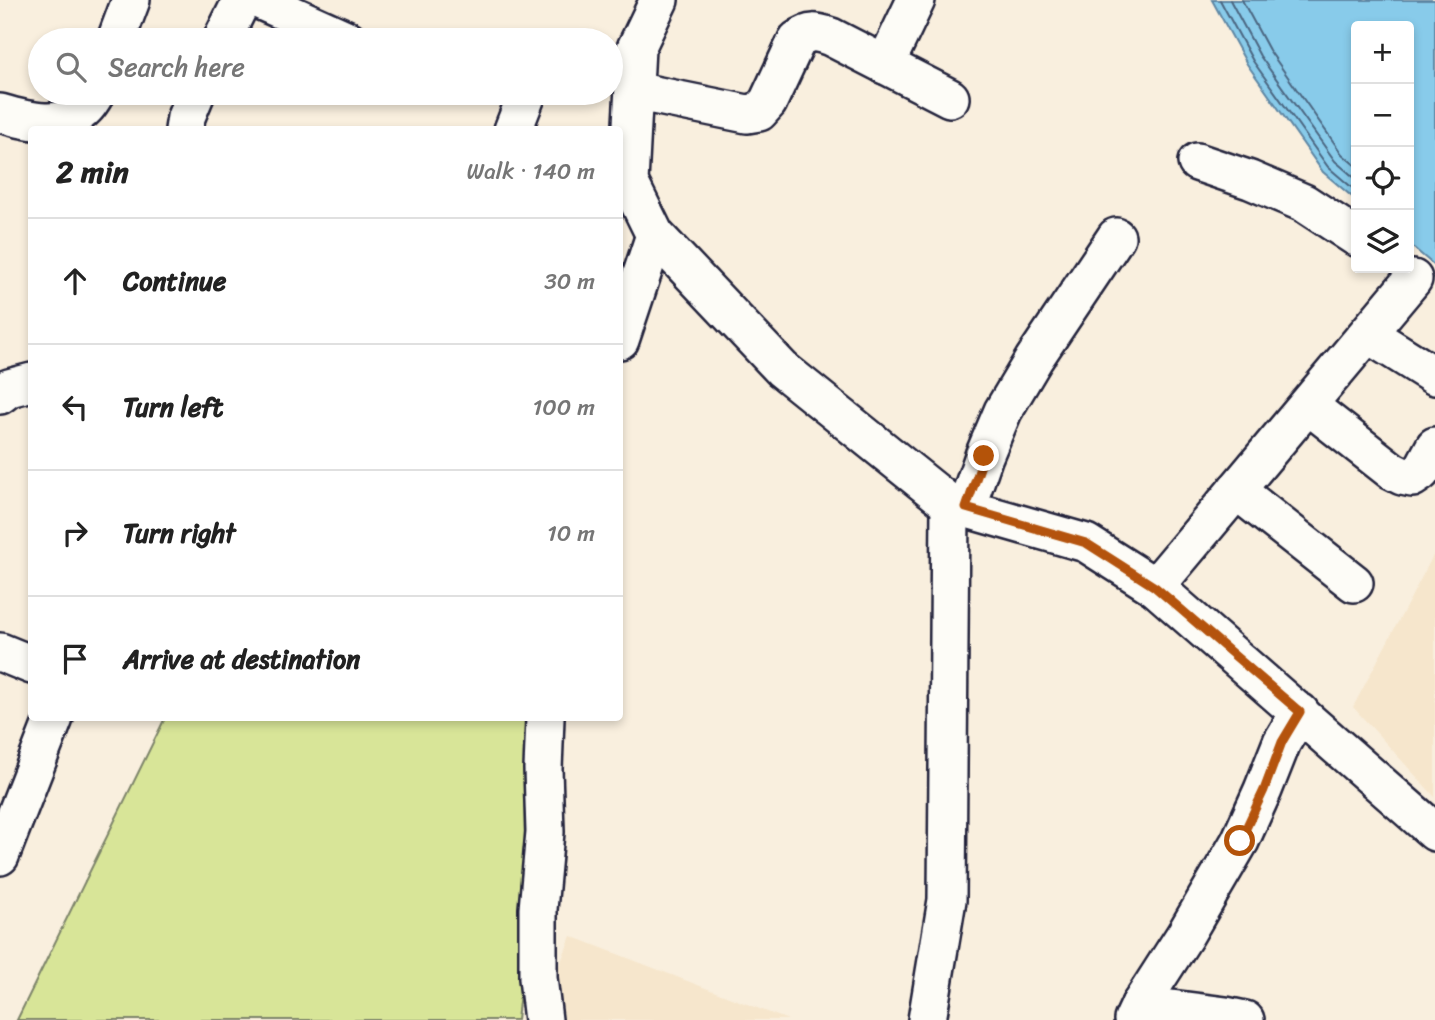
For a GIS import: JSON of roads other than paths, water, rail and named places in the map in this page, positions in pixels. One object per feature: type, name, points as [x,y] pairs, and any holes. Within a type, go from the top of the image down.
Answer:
[{"type":"street","points":[[120,28],[131,0]]},
{"type":"street","points":[[228,28],[242,0]]},
{"type":"street","points":[[259,0],[321,28]]},
{"type":"street","points":[[659,0],[623,54],[634,91],[629,182],[655,235],[782,369],[958,506],[1086,543],[1155,587],[1300,712],[1431,818]]},
{"type":"street","points":[[886,65],[916,0]]},
{"type":"street","points":[[634,91],[747,114],[759,112],[768,102],[797,40],[805,34],[818,33],[831,37],[950,98]]},
{"type":"street","points":[[0,113],[24,120],[50,122],[70,119],[87,105]]},
{"type":"street","points":[[185,126],[192,105]]},
{"type":"street","points":[[514,126],[516,105]]},
{"type":"street","points":[[1197,162],[1250,180],[1304,203],[1351,234]]},
{"type":"street","points":[[623,332],[655,235]]},
{"type":"street","points":[[927,1020],[947,900],[958,506],[1003,411],[1034,359],[1116,237]]},
{"type":"street","points":[[1155,587],[1415,280]]},
{"type":"street","points":[[1367,334],[1435,376]]},
{"type":"street","points":[[0,395],[9,388],[28,383]]},
{"type":"street","points":[[1308,405],[1402,476],[1412,478],[1421,472],[1435,446]]},
{"type":"street","points":[[1237,490],[1354,583]]},
{"type":"street","points":[[0,652],[28,663]]},
{"type":"street","points":[[1245,1020],[1226,1016],[1137,1012],[1240,841],[1264,790],[1282,742],[1300,712]]},
{"type":"street","points":[[0,856],[53,721]]},
{"type":"street","points":[[543,1020],[538,978],[538,909],[545,832],[545,721]]},
{"type":"water","points":[[1212,0],[1435,0],[1435,266],[1414,248],[1414,21],[1351,21],[1351,196],[1323,172],[1247,64]]}]
